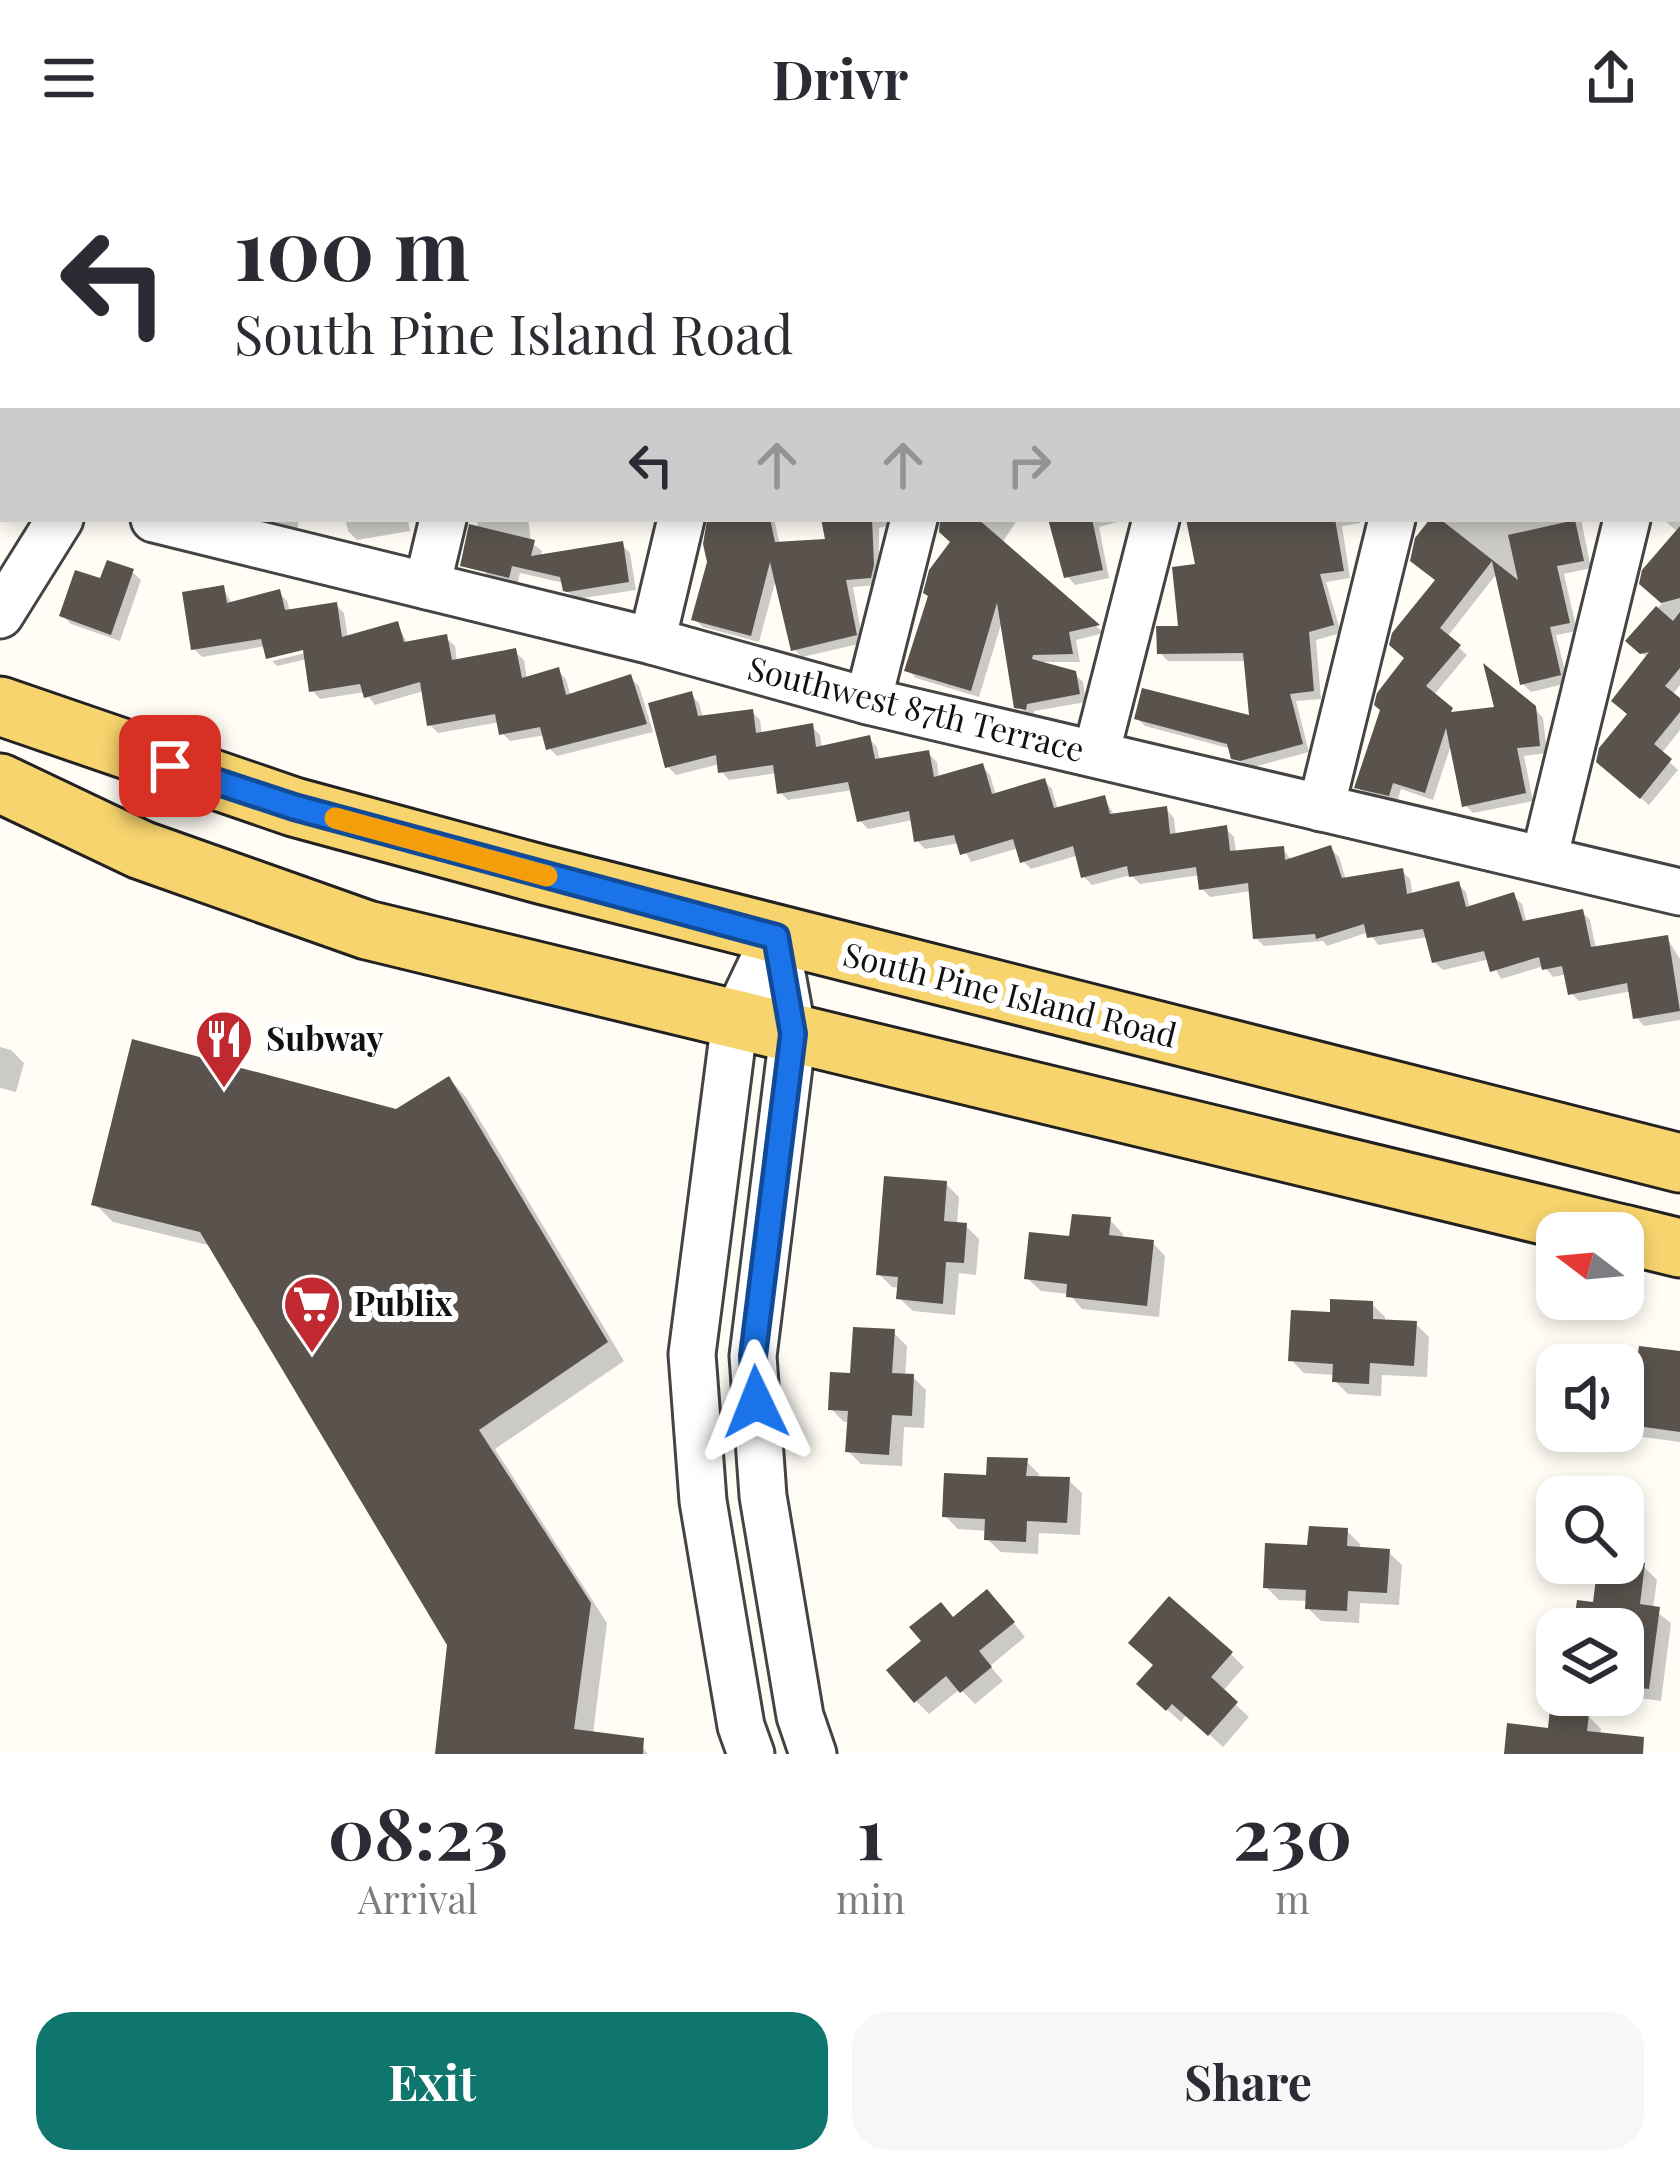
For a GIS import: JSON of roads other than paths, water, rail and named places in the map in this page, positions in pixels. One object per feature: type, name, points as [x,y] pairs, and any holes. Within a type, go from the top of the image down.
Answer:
[{"type":"main road","name":"South Pine Island Road","points":[[0,706],[294,807],[776,937],[1680,1163]]},
{"type":"main road","points":[[0,783],[141,850],[367,930],[1536,1213]]},
{"type":"main road","points":[[141,850],[189,818],[230,803],[294,807]]},
{"type":"main road","points":[[1644,1239],[1680,1248]]},
{"type":"street","name":"Southwest 87th Terrace","points":[[166,522],[652,641],[868,701],[1680,892]]},
{"type":"street","points":[[427,586],[442,522]]},
{"type":"street","points":[[652,641],[680,522]]},
{"type":"street","points":[[868,701],[913,522]]},
{"type":"street","points":[[1096,754],[1155,522]]},
{"type":"street","points":[[1321,808],[1391,522]]},
{"type":"street","points":[[1544,859],[1626,522]]},
{"type":"street","points":[[0,614],[48,537]]},
{"type":"street","points":[[751,1754],[741,1726],[703,1501],[692,1354],[735,1020],[776,937]]},
{"type":"street","points":[[776,937],[793,1034],[753,1356],[763,1496],[800,1716],[813,1754]]},
{"type":"place","name":"Subway","points":[[224,1090]]},
{"type":"place","name":"Publix","points":[[312,1355]]}]
